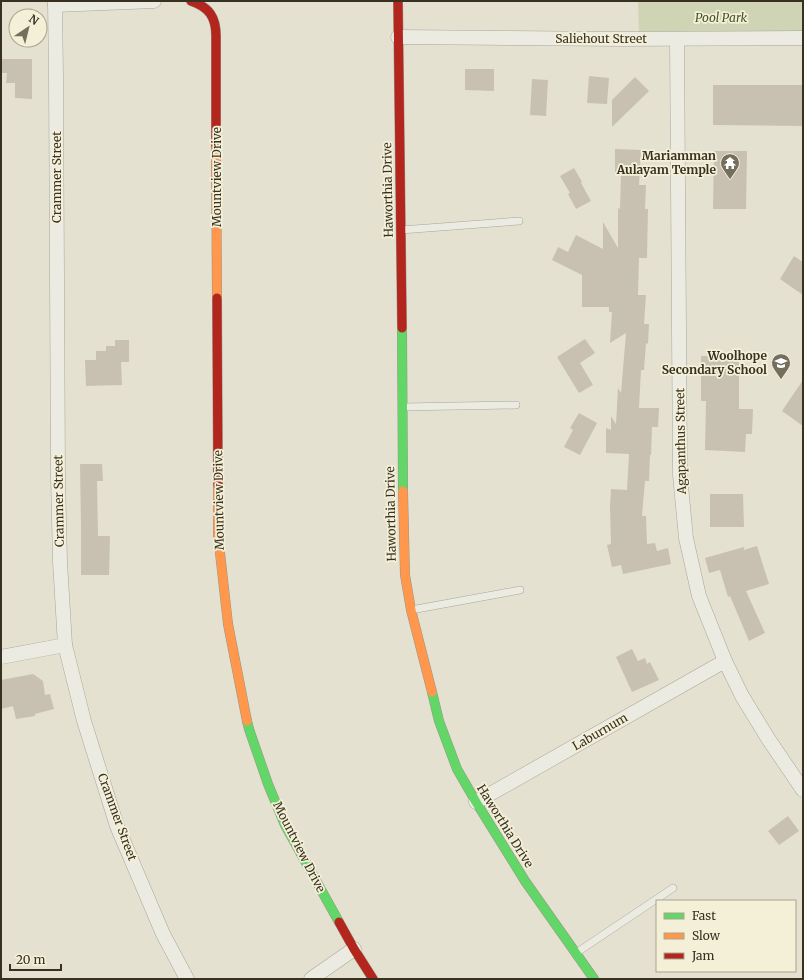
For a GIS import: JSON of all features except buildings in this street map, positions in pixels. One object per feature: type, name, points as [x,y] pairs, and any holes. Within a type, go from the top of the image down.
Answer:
[{"type":"street","points":[[55,3],[154,1]]},
{"type":"street","name":"Mountview Drive","points":[[191,1],[204,7],[211,14],[215,23],[218,536],[228,624],[249,728],[268,784],[285,825],[354,949],[373,979]]},
{"type":"street","name":"Haworthia Drive","points":[[398,1],[403,532],[405,575],[411,610],[439,721],[457,769],[525,881],[594,979]]},
{"type":"street","name":"Crammer Street","points":[[55,3],[58,477],[64,645],[84,721],[117,826],[163,934],[187,979]]},
{"type":"street","name":"Saliehout Street","points":[[398,37],[677,39],[803,38]]},
{"type":"street","name":"Agapanthus Street","points":[[677,39],[680,475],[686,538],[699,596],[725,661],[742,696],[769,740],[803,790]]},
{"type":"street","points":[[1,657],[64,645]]},
{"type":"street","name":"Laburnum","points":[[476,802],[725,661]]},
{"type":"street","points":[[310,979],[354,949]]},
{"type":"lane","points":[[401,230],[519,221]]},
{"type":"lane","points":[[402,407],[516,405]]},
{"type":"lane","points":[[411,610],[520,590]]},
{"type":"lane","points":[[576,953],[673,888]]},
{"type":"green space","name":"Pool Park","points":[[638,1],[803,1],[803,35],[639,35]]},
{"type":"traffic: fast","points":[[402,328],[403,491]]},
{"type":"traffic: fast","points":[[432,692],[439,721],[457,769],[525,881],[594,979]]},
{"type":"traffic: fast","points":[[247,721],[268,784],[285,825],[339,922]]},
{"type":"traffic: slow","points":[[216,146],[217,298]]},
{"type":"traffic: slow","points":[[218,485],[218,535],[228,624],[247,721]]},
{"type":"traffic: slow","points":[[403,491],[405,575],[411,610],[432,692]]},
{"type":"traffic: jam","points":[[191,1],[207,10],[215,23],[216,146]]},
{"type":"traffic: jam","points":[[398,1],[402,328]]},
{"type":"traffic: jam","points":[[217,298],[218,485]]},
{"type":"traffic: jam","points":[[339,922],[373,979]]},
{"type":"place","name":"Mariamman Aulayam Temple","points":[[730,180]]},
{"type":"place","name":"Woolhope Secondary School","points":[[781,380]]}]
